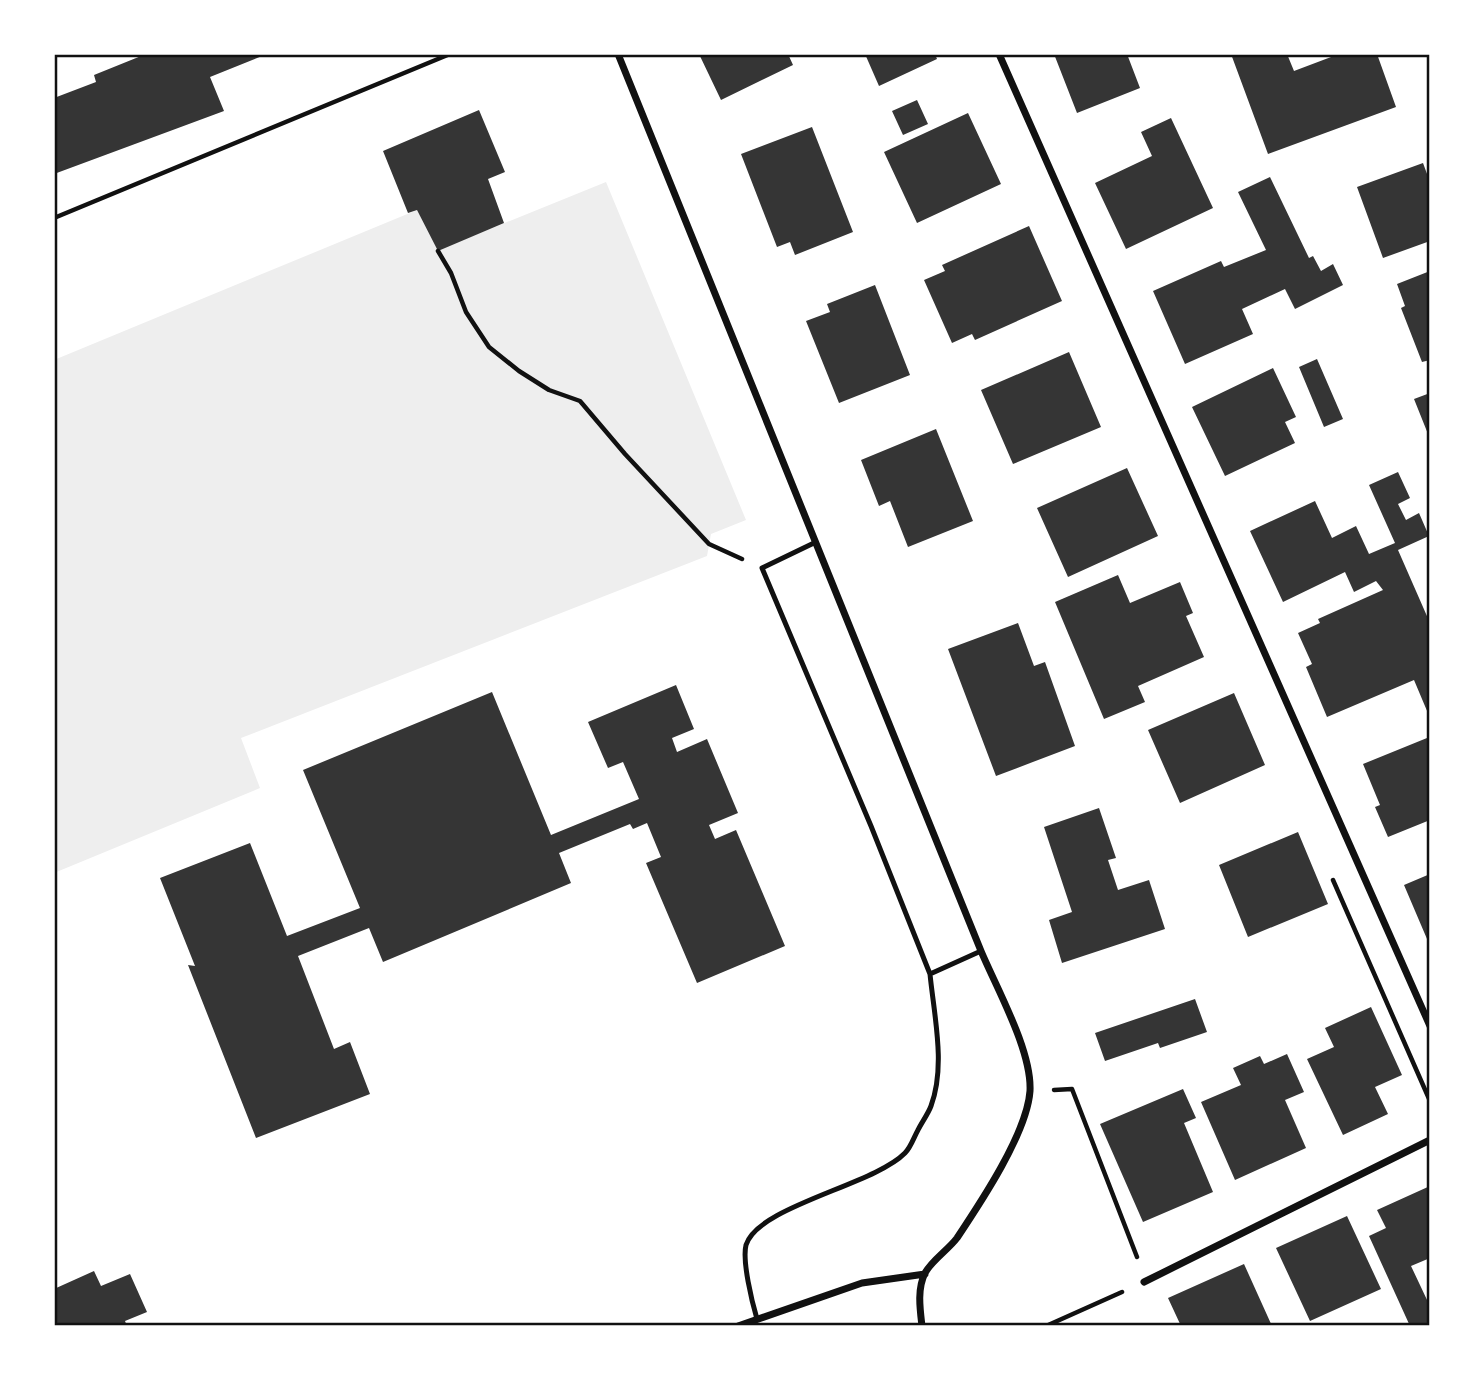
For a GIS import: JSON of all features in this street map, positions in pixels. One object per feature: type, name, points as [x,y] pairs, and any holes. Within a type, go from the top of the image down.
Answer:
[{"type":"street","points":[[618,54],[981,951],[1027,1057],[1030,1091],[1021,1127],[989,1186],[955,1240],[925,1274],[919,1303],[922,1326]]},
{"type":"street","points":[[999,54],[1430,1026]]},
{"type":"street","points":[[1144,1282],[1430,1140]]},
{"type":"street","points":[[738,1326],[862,1283],[925,1274]]},
{"type":"lane","points":[[757,1319],[748,1288],[746,1245],[755,1233],[782,1211],[830,1193],[888,1165],[906,1152],[931,1106],[937,1079],[930,974],[762,568],[817,542]]},
{"type":"lane","points":[[930,974],[981,951]]},
{"type":"path","points":[[54,218],[450,54]]},
{"type":"path","points":[[438,251],[451,274],[466,312],[488,348],[519,372],[550,390],[580,401],[709,544],[762,568]]},
{"type":"path","points":[[1030,1091],[1072,1089],[1134,1243],[1144,1282],[1046,1326]]},
{"type":"shaded area","points":[[606,182],[746,520],[711,534],[707,556],[241,738],[260,788],[54,873],[54,360],[417,210],[438,250]]},
{"type":"building","points":[[146,54],[267,54],[210,77],[224,111],[54,174],[54,98],[96,82],[94,75]]},
{"type":"building","points":[[699,54],[788,54],[793,65],[721,100]]},
{"type":"building","points":[[865,54],[935,54],[937,59],[879,86]]},
{"type":"building","points":[[1054,54],[1127,54],[1140,88],[1077,113]]},
{"type":"building","points":[[1231,54],[1287,54],[1294,71],[1339,54],[1377,54],[1396,107],[1268,154]]},
{"type":"building","points":[[917,100],[928,124],[903,135],[892,111]]},
{"type":"building","points":[[479,110],[505,172],[488,179],[504,223],[438,251],[417,210],[408,213],[383,151]]},
{"type":"building","points":[[968,113],[1001,184],[917,223],[884,152]]},
{"type":"building","points":[[1171,118],[1213,208],[1126,249],[1095,183],[1152,156],[1141,132]]},
{"type":"building","points":[[812,127],[853,232],[795,255],[790,242],[777,247],[741,154]]},
{"type":"building","points":[[1423,163],[1430,182],[1430,241],[1383,258],[1357,187]]},
{"type":"building","points":[[1270,177],[1309,258],[1313,256],[1321,271],[1333,264],[1343,285],[1295,309],[1285,289],[1242,309],[1253,334],[1185,364],[1153,291],[1221,261],[1224,267],[1266,250],[1238,192]]},
{"type":"building","points":[[1029,226],[1062,301],[975,340],[972,334],[952,343],[924,280],[945,271],[942,265]]},
{"type":"building","points":[[1430,271],[1430,360],[1422,362],[1401,308],[1405,306],[1397,284]]},
{"type":"building","points":[[875,285],[910,375],[839,403],[806,321],[830,312],[827,304]]},
{"type":"building","points":[[1069,352],[1101,427],[1013,464],[981,390]]},
{"type":"building","points":[[1317,359],[1343,419],[1324,427],[1299,367]]},
{"type":"building","points":[[1273,368],[1296,417],[1285,422],[1295,443],[1225,476],[1192,407]]},
{"type":"building","points":[[1430,393],[1430,439],[1414,399]]},
{"type":"building","points":[[936,429],[973,521],[908,547],[890,501],[879,506],[861,460]]},
{"type":"building","points":[[1127,468],[1158,536],[1068,577],[1037,508]]},
{"type":"building","points":[[1398,472],[1410,498],[1398,504],[1406,520],[1419,513],[1429,536],[1398,550],[1430,623],[1430,718],[1414,680],[1327,717],[1306,667],[1312,664],[1298,633],[1320,623],[1318,619],[1383,590],[1376,581],[1354,592],[1345,572],[1283,602],[1250,531],[1315,501],[1332,538],[1356,526],[1369,554],[1395,543],[1369,485]]},
{"type":"building","points":[[1118,575],[1130,603],[1180,582],[1193,613],[1186,616],[1204,657],[1138,686],[1145,702],[1104,719],[1055,602]]},
{"type":"building","points":[[1018,623],[1034,666],[1045,662],[1075,746],[996,776],[948,649]]},
{"type":"building","points":[[676,685],[694,729],[672,738],[677,752],[707,739],[738,813],[709,825],[715,839],[736,830],[785,946],[697,983],[646,863],[661,857],[647,823],[633,829],[630,824],[559,853],[571,883],[383,962],[369,928],[298,956],[334,1049],[350,1042],[370,1094],[256,1138],[188,965],[195,966],[160,878],[250,843],[287,936],[360,908],[303,770],[492,692],[551,835],[639,799],[623,762],[608,768],[588,722]]},
{"type":"building","points":[[1234,693],[1265,765],[1180,803],[1148,730]]},
{"type":"building","points":[[1427,738],[1430,743],[1430,820],[1388,837],[1375,807],[1380,805],[1363,764]]},
{"type":"building","points":[[1099,808],[1116,858],[1108,860],[1118,890],[1149,880],[1165,929],[1062,963],[1049,920],[1072,912],[1044,827]]},
{"type":"building","points":[[1298,832],[1328,904],[1248,937],[1219,865]]},
{"type":"building","points":[[1430,874],[1430,946],[1404,885]]},
{"type":"building","points":[[1195,999],[1207,1032],[1160,1048],[1158,1043],[1105,1061],[1095,1033]]},
{"type":"building","points":[[1371,1007],[1402,1075],[1375,1087],[1388,1114],[1343,1135],[1307,1059],[1334,1047],[1325,1028]]},
{"type":"building","points":[[1287,1054],[1304,1092],[1285,1100],[1306,1148],[1235,1180],[1201,1102],[1241,1085],[1233,1068],[1260,1056],[1264,1064]]},
{"type":"building","points":[[1183,1089],[1196,1118],[1184,1123],[1213,1192],[1143,1222],[1100,1124]]},
{"type":"building","points":[[1430,1186],[1430,1258],[1411,1266],[1430,1302],[1430,1326],[1410,1326],[1369,1236],[1386,1228],[1377,1210]]},
{"type":"building","points":[[1347,1216],[1381,1289],[1310,1321],[1276,1248]]},
{"type":"building","points":[[1244,1264],[1272,1326],[1181,1326],[1168,1298]]},
{"type":"building","points":[[94,1271],[101,1286],[130,1274],[147,1312],[125,1321],[127,1326],[54,1326],[54,1289]]}]
